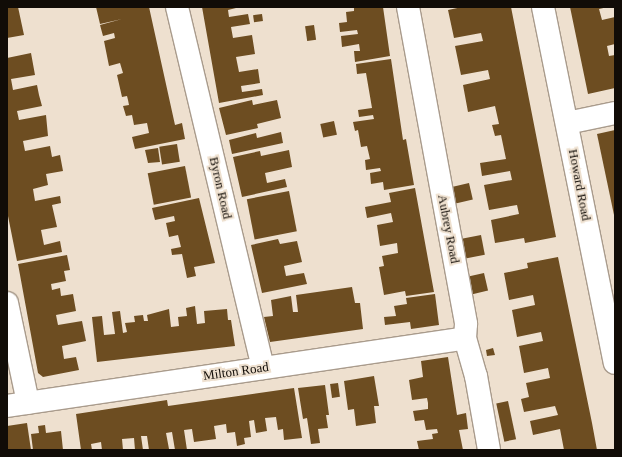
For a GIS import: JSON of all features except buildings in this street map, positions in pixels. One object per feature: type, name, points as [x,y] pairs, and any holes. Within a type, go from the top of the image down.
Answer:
[{"type":"street","name":"Byron Road","points":[[177,7],[263,368]]},
{"type":"street","name":"Aubrey Road","points":[[408,7],[466,324],[465,338],[476,376],[489,450]]},
{"type":"street","name":"Howard Road","points":[[543,7],[568,123],[615,363]]},
{"type":"street","points":[[568,123],[615,113]]},
{"type":"street","points":[[7,303],[17,405]]},
{"type":"street","name":"Milton Road","points":[[17,405],[465,338]]}]
